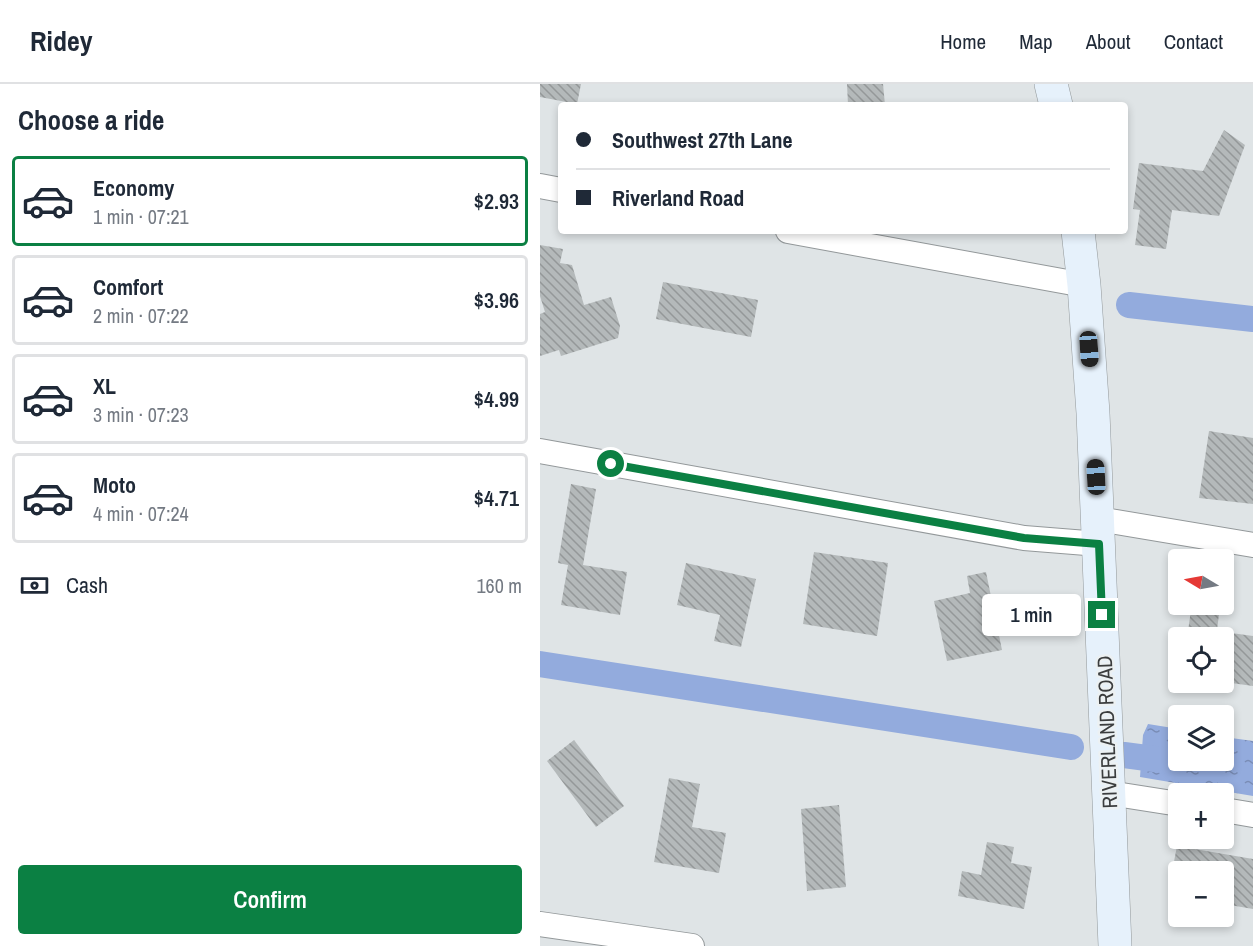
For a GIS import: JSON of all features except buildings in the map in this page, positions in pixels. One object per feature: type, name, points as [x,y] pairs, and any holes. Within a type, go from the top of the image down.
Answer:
[{"type":"street","points":[[1050,84],[1055,102]]},
{"type":"street","points":[[540,186],[558,189]]},
{"type":"street","points":[[804,234],[1084,285]]},
{"type":"street","name":"RIVERLAND ROAD","points":[[1078,234],[1084,285],[1098,532],[1115,946]]},
{"type":"street","points":[[540,451],[1024,538],[1098,532],[1253,545]]},
{"type":"street","points":[[1109,793],[1168,802]]},
{"type":"street","points":[[1234,812],[1253,815]]},
{"type":"street","points":[[540,924],[692,946]]},
{"type":"water","points":[[1148,724],[1168,727],[1168,771],[1234,771],[1234,738],[1253,741],[1253,796],[1234,793],[1234,783],[1176,783],[1140,777],[1143,735]]},
{"type":"waterway","points":[[1129,305],[1253,319]]},
{"type":"waterway","points":[[540,664],[1071,747]]},
{"type":"waterway","points":[[1124,755],[1168,761]]},
{"type":"route","points":[[611,464],[1024,538],[1099,544],[1102,615]]}]
